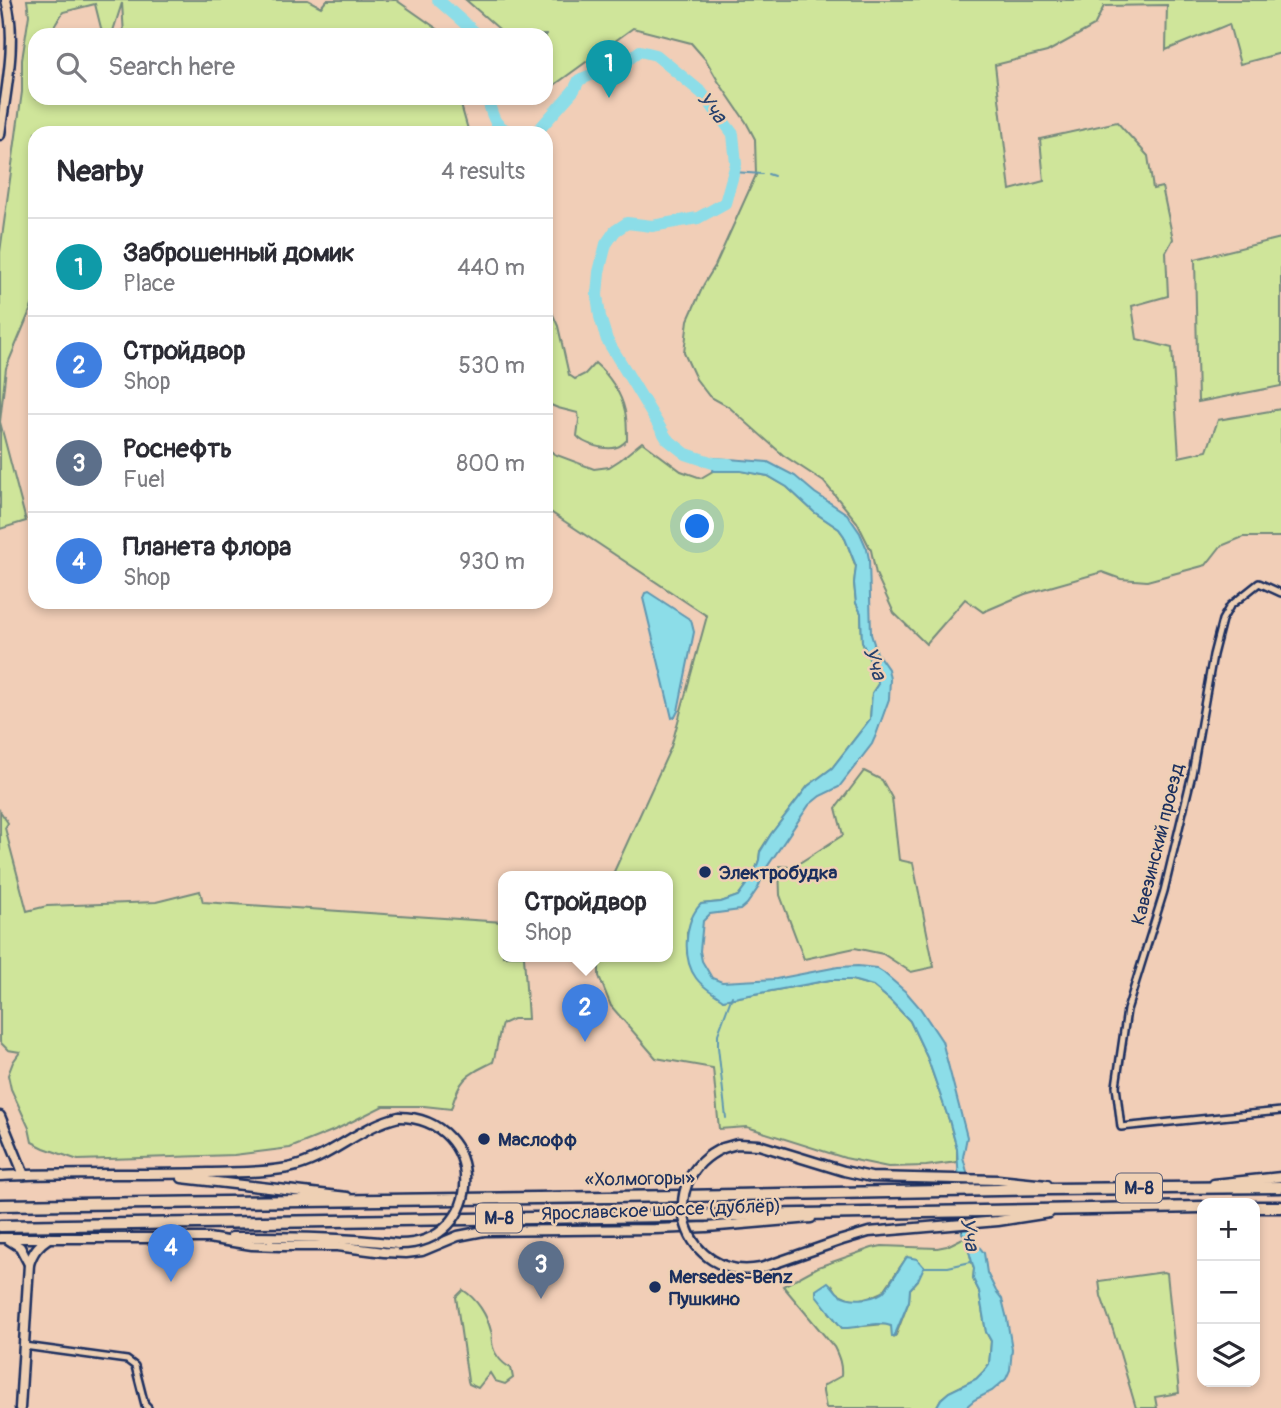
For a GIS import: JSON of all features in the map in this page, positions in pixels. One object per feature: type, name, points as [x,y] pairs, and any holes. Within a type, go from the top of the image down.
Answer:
[{"type":"highway","name":"«Холмогоры»","points":[[0,1205],[935,1192],[998,1186],[1078,1189],[1281,1186]]},
{"type":"highway","name":"«Холмогоры»","points":[[0,1226],[936,1212],[998,1216],[1072,1210],[1197,1207]]},
{"type":"highway","points":[[1260,1207],[1281,1207]]},
{"type":"street","points":[[0,135],[11,38],[6,0]]},
{"type":"street","name":"Кавезинский проезд","points":[[1281,593],[1259,583],[1230,606],[1222,620],[1213,655],[1192,774],[1164,891],[1127,1010],[1116,1086],[1121,1127],[1281,1111]]},
{"type":"street","points":[[0,1116],[24,1175]]},
{"type":"street","points":[[0,1176],[147,1175],[290,1168],[329,1153],[365,1130],[399,1117],[424,1121],[439,1128],[451,1139],[463,1161],[466,1185],[459,1209],[444,1229],[422,1241],[398,1244],[304,1237],[208,1238]]},
{"type":"street","points":[[998,1186],[935,1178],[871,1177],[752,1144],[737,1144],[723,1148],[699,1164],[687,1183],[683,1204],[686,1226],[696,1245],[706,1256],[719,1264],[740,1270],[761,1268],[869,1232],[998,1216]]},
{"type":"street","points":[[147,1175],[381,1200]]},
{"type":"street","points":[[1182,1187],[1281,1177]]},
{"type":"street","name":"Ярославское шоссе (дублёр)","points":[[2,1238],[208,1238],[252,1245],[337,1246],[406,1253],[422,1251],[458,1236],[484,1231],[707,1227],[866,1213]]},
{"type":"street","points":[[2,1238],[20,1247],[29,1264]]},
{"type":"street","points":[[20,1408],[29,1264],[33,1252],[49,1238]]},
{"type":"street","points":[[24,1346],[127,1360],[135,1366],[148,1408]]},
{"type":"green space","points":[[27,0],[308,0],[321,7],[327,0],[396,0],[436,28],[124,28],[122,3],[114,28],[101,28],[95,4],[63,12],[53,28],[28,28],[28,105],[461,105],[467,126],[28,126],[28,316],[6,368],[0,422],[0,252],[22,92],[22,60],[29,15]]},
{"type":"green space","points":[[466,0],[1281,0],[1281,53],[1240,64],[1229,24],[1166,50],[1167,5],[1104,6],[1094,26],[1047,52],[995,65],[1010,190],[1044,181],[1040,139],[1117,122],[1148,156],[1153,189],[1162,187],[1173,239],[1166,252],[1168,296],[1132,306],[1137,339],[1172,348],[1179,457],[1207,451],[1218,420],[1281,409],[1281,537],[1243,537],[1221,546],[1206,565],[1147,581],[1121,579],[1102,572],[1025,594],[983,612],[965,599],[926,644],[894,613],[876,574],[871,550],[857,522],[824,482],[783,455],[729,407],[709,396],[696,379],[684,353],[688,320],[756,175],[755,139],[706,60],[691,43],[633,28],[553,86],[553,28],[498,28]]},
{"type":"green space","points":[[1281,238],[1281,386],[1198,402],[1195,259]]},
{"type":"green space","points":[[553,315],[569,375],[575,379],[585,374],[595,363],[605,373],[623,404],[627,440],[612,448],[584,442],[577,436],[578,413],[553,406]]},
{"type":"green space","points":[[0,422],[26,521],[0,529]]},
{"type":"green space","points":[[642,442],[681,471],[701,478],[713,471],[741,471],[768,476],[787,487],[844,536],[856,567],[854,583],[856,603],[861,613],[862,642],[871,663],[877,669],[878,684],[872,693],[870,719],[832,768],[808,786],[771,834],[760,851],[754,874],[738,896],[721,902],[701,904],[687,932],[687,953],[723,1000],[830,980],[852,980],[873,986],[910,1021],[927,1057],[949,1120],[957,1149],[957,1162],[888,1167],[845,1158],[747,1127],[719,1129],[713,1068],[656,1058],[611,1006],[599,976],[599,962],[673,962],[673,871],[614,871],[671,747],[707,616],[553,514],[553,453],[594,469],[609,467]]},
{"type":"green space","points":[[864,771],[882,780],[892,798],[899,860],[913,863],[934,967],[911,972],[883,954],[855,948],[804,959],[780,895],[779,866],[793,867],[843,835],[836,808]]},
{"type":"green space","points":[[0,811],[8,823],[5,828],[27,911],[47,906],[156,902],[200,891],[203,902],[498,922],[498,962],[524,962],[528,1019],[513,1019],[502,1024],[493,1062],[465,1079],[457,1091],[451,1109],[383,1106],[290,1148],[234,1155],[78,1160],[44,1148],[32,1142],[29,1128],[11,1089],[8,1075],[20,1052],[8,1050],[0,1042]]},
{"type":"green space","points":[[965,1237],[986,1332],[991,1341],[989,1364],[976,1379],[949,1392],[936,1408],[826,1408],[823,1386],[841,1376],[839,1358],[834,1347],[783,1286],[818,1267],[872,1248],[947,1246]],"holes":[[[907,1257],[918,1280],[910,1289],[909,1301],[894,1337],[892,1326],[885,1324],[842,1328],[829,1312],[833,1286],[837,1293],[848,1298],[858,1300],[876,1295],[883,1292]]]},
{"type":"green space","points":[[1167,1273],[1179,1393],[1155,1397],[1157,1408],[1136,1408],[1101,1296],[1099,1281]]},
{"type":"green space","points":[[463,1290],[481,1308],[489,1325],[496,1354],[511,1368],[513,1378],[505,1384],[495,1381],[490,1373],[478,1388],[469,1384],[456,1297]]},
{"type":"water","points":[[715,458],[768,462],[795,476],[847,514],[867,549],[871,634],[890,679],[889,699],[872,744],[839,787],[809,805],[765,870],[758,888],[747,904],[740,910],[710,914],[703,921],[700,951],[702,961],[712,978],[722,982],[776,979],[838,967],[876,968],[907,993],[942,1041],[967,1137],[963,1157],[967,1172],[972,1238],[984,1253],[987,1273],[1002,1299],[1012,1349],[1010,1370],[1006,1379],[965,1408],[936,1408],[949,1392],[976,1379],[983,1372],[989,1364],[991,1341],[986,1332],[979,1291],[973,1279],[974,1269],[962,1233],[957,1149],[927,1057],[910,1021],[873,986],[852,980],[830,980],[723,1000],[699,982],[688,961],[688,930],[695,911],[701,904],[721,902],[738,896],[754,874],[760,852],[771,834],[808,786],[832,768],[870,719],[872,693],[878,684],[877,669],[871,663],[862,642],[861,613],[856,603],[854,583],[856,566],[839,529],[814,512],[787,487],[768,476],[741,471],[713,471]]},
{"type":"water","points":[[648,592],[691,620],[694,632],[678,711],[672,718],[643,598]]},
{"type":"water","points":[[907,1257],[917,1259],[924,1267],[910,1289],[909,1301],[894,1337],[891,1326],[885,1324],[842,1328],[816,1295],[816,1290],[828,1282],[839,1294],[848,1298],[860,1299],[882,1293]]},
{"type":"pier","points":[[955,1173],[971,1174],[975,1229],[958,1230]]},
{"type":"waterway","name":"Уча","points":[[438,0],[470,28]]},
{"type":"waterway","name":"Уча","points":[[542,126],[574,90],[579,80],[629,59],[640,51],[656,55],[702,93],[733,134],[736,164],[725,203],[698,218],[652,226],[627,223],[615,231],[606,244],[597,295],[607,340],[667,439],[686,454],[713,463],[729,464]]},
{"type":"waterway","name":"Уча","points":[[489,105],[492,115],[500,126]]},
{"type":"waterway","points":[[734,172],[762,174]]},
{"type":"waterway","points":[[768,174],[774,176]]},
{"type":"waterway","points":[[726,1118],[718,1034],[732,996]]},
{"type":"waterway","points":[[924,1267],[948,1267],[971,1262]]},
{"type":"place","name":"Заброшенный домик","points":[[609,98]]},
{"type":"place","name":"Электробудка","points":[[705,872]]},
{"type":"place","name":"Стройдвор","points":[[585,1042]]},
{"type":"place","name":"Маслофф","points":[[484,1139]]},
{"type":"place","name":"Планета флора","points":[[171,1282]]},
{"type":"place","name":"Mersedes-Benz Пушкино","points":[[655,1287]]},
{"type":"place","name":"Роснефть","points":[[541,1299]]}]
